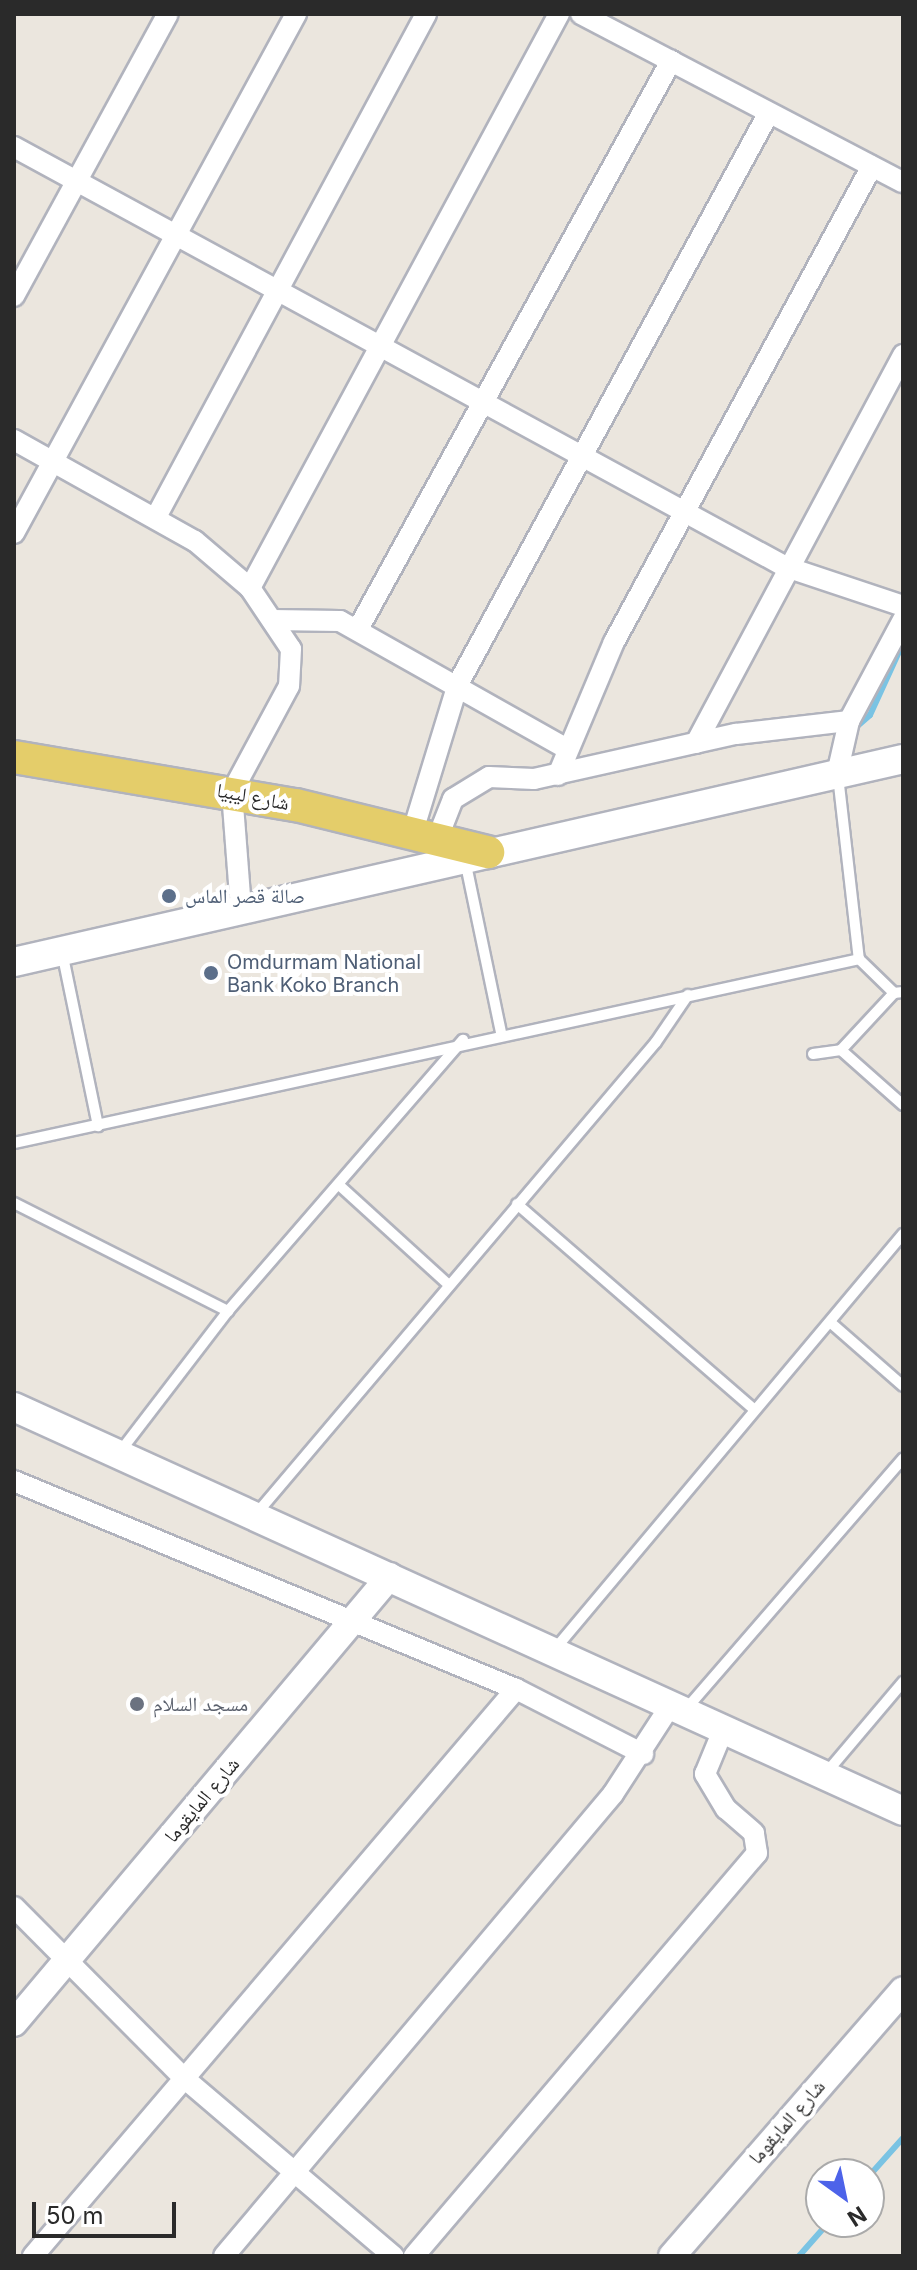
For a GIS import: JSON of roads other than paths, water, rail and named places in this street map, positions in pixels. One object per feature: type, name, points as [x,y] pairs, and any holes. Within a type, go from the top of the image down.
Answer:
[{"type":"main road","name":"شارع ليبيا","points":[[14,757],[232,792],[426,834],[476,855]]},
{"type":"main road","points":[[14,962],[903,759]]},
{"type":"main road","points":[[14,1407],[116,1457],[390,1576],[903,1811]]},
{"type":"street","points":[[14,296],[168,14]]},
{"type":"street","points":[[14,533],[179,237],[296,14]]},
{"type":"street","points":[[156,517],[281,292],[426,14]]},
{"type":"street","points":[[250,588],[559,14]]},
{"type":"street","points":[[581,14],[767,116],[903,182]]},
{"type":"street","points":[[358,629],[671,61]]},
{"type":"street","points":[[426,834],[458,684],[767,116]]},
{"type":"street","points":[[14,147],[483,398],[786,567],[903,606]]},
{"type":"street","points":[[558,775],[565,748],[686,513],[872,166]]},
{"type":"street","points":[[696,743],[786,567],[903,355]]},
{"type":"street","points":[[14,440],[156,517],[250,588],[272,620],[294,666],[232,792],[241,910]]},
{"type":"street","points":[[272,620],[313,616],[358,629],[565,748]]},
{"type":"street","points":[[837,774],[849,721],[903,620]]},
{"type":"street","points":[[426,834],[453,799],[470,784],[558,775],[696,743],[849,721]]},
{"type":"street","points":[[14,1481],[516,1689],[643,1754]]},
{"type":"street","name":"شارع المايقوما","points":[[14,2023],[390,1576]]},
{"type":"street","points":[[33,2256],[516,1689]]},
{"type":"street","points":[[224,2256],[643,1754],[679,1706]]},
{"type":"street","points":[[414,2256],[757,1853],[754,1833],[726,1809],[705,1774],[724,1728]]},
{"type":"street","points":[[14,1907],[64,1964],[184,2078],[393,2256]]},
{"type":"street","name":"شارع المايقوما","points":[[672,2256],[903,1990]]},
{"type":"lane","points":[[813,1054],[841,1050],[898,992],[859,959],[837,774]]},
{"type":"lane","points":[[476,855],[501,1032]]},
{"type":"lane","points":[[62,951],[98,1126]]},
{"type":"lane","points":[[14,1143],[463,1040],[859,959]]},
{"type":"lane","points":[[255,1516],[688,995]]},
{"type":"lane","points":[[116,1457],[228,1311],[463,1040]]},
{"type":"lane","points":[[841,1050],[903,1105]]},
{"type":"lane","points":[[339,1185],[449,1285]]},
{"type":"lane","points":[[14,1203],[228,1311]]},
{"type":"lane","points":[[517,1204],[754,1409]]},
{"type":"lane","points":[[554,1650],[903,1234]]},
{"type":"lane","points":[[830,1322],[903,1386]]},
{"type":"lane","points":[[679,1706],[903,1459]]},
{"type":"lane","points":[[825,1774],[903,1682]]},
{"type":"waterway","points":[[854,729],[870,715],[903,643]]},
{"type":"waterway","points":[[885,2158],[903,2138]]},
{"type":"waterway","points":[[799,2256],[815,2238]]},
{"type":"place","name":"صالة قصر الماس","points":[[169,896]]},
{"type":"place","name":"Omdurmam National Bank Koko Branch","points":[[211,973]]},
{"type":"place","name":"مسجد السلام","points":[[137,1704]]}]
